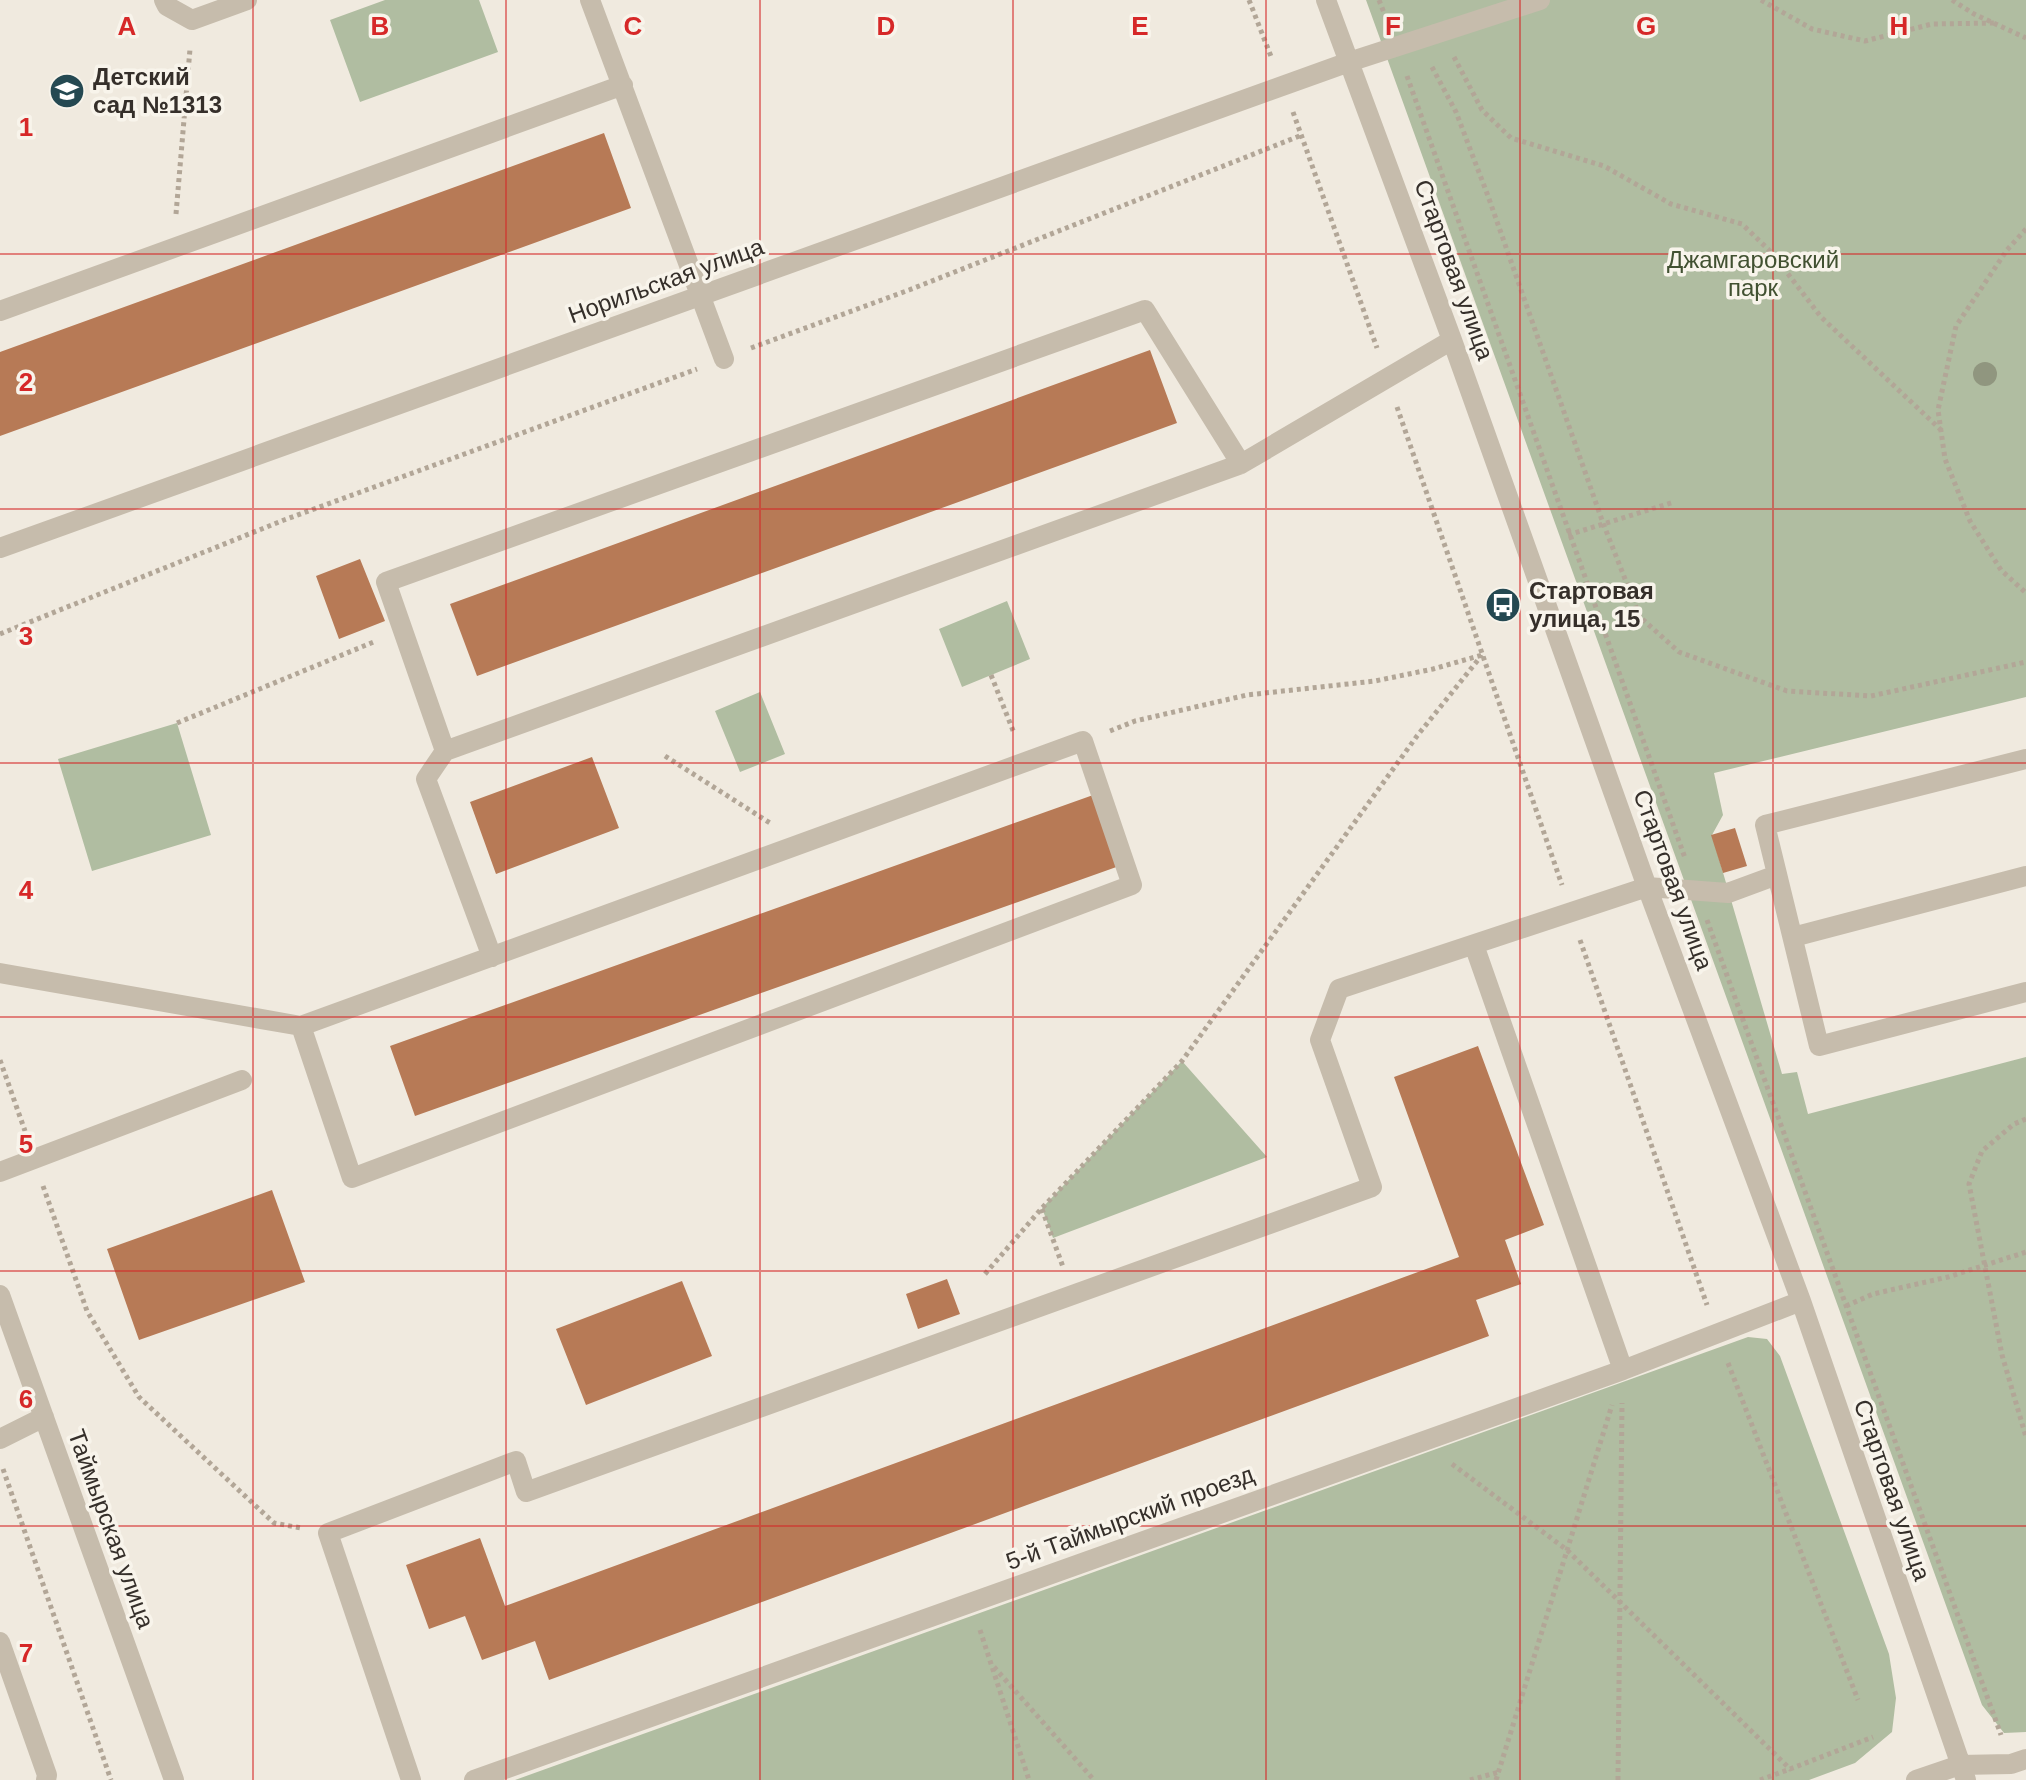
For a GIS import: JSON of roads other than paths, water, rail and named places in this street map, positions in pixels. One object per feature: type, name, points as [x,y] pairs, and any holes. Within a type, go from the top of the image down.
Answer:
[{"type":"street","points":[[164,0],[167,6],[192,20],[247,0]]},
{"type":"street","points":[[590,0],[724,359]]},
{"type":"street","name":"Стартовая улица","points":[[1326,0],[1452,340],[1647,887],[1801,1301],[1963,1772]]},
{"type":"street","name":"Норильская улица","points":[[0,548],[1349,62],[1540,0]]},
{"type":"street","points":[[0,311],[623,85]]},
{"type":"street","points":[[445,751],[386,582],[1145,310],[1241,464]]},
{"type":"street","points":[[492,957],[426,779],[445,751],[1241,464],[1452,340]]},
{"type":"street","points":[[0,973],[301,1026],[1083,741],[1132,885],[352,1178],[301,1026]]},
{"type":"street","points":[[2026,759],[1765,825],[1819,1046],[2026,992]]},
{"type":"street","points":[[411,1780],[328,1533],[516,1461],[526,1492],[1372,1187],[1320,1040],[1339,989],[1647,887],[1728,893],[1777,875]]},
{"type":"street","points":[[1793,937],[2026,876]]},
{"type":"street","points":[[1474,945],[1623,1370]]},
{"type":"street","points":[[0,1172],[242,1080]]},
{"type":"street","name":"Таймырская улица","points":[[0,1295],[174,1780]]},
{"type":"street","name":"5-й Таймырский проезд","points":[[474,1780],[1623,1370],[1801,1301]]},
{"type":"street","points":[[0,1439],[44,1417]]},
{"type":"street","points":[[0,1642],[47,1775],[46,1780]]},
{"type":"street","points":[[1916,1780],[2026,1759]]},
{"type":"place","name":"Детский сад №1313","points":[[67,91]]},
{"type":"place","name":"Стартовая улица, 15","points":[[1503,605]]},
{"type":"park label","name":"Джамгаровский парк","points":[[1753,274]]}]
